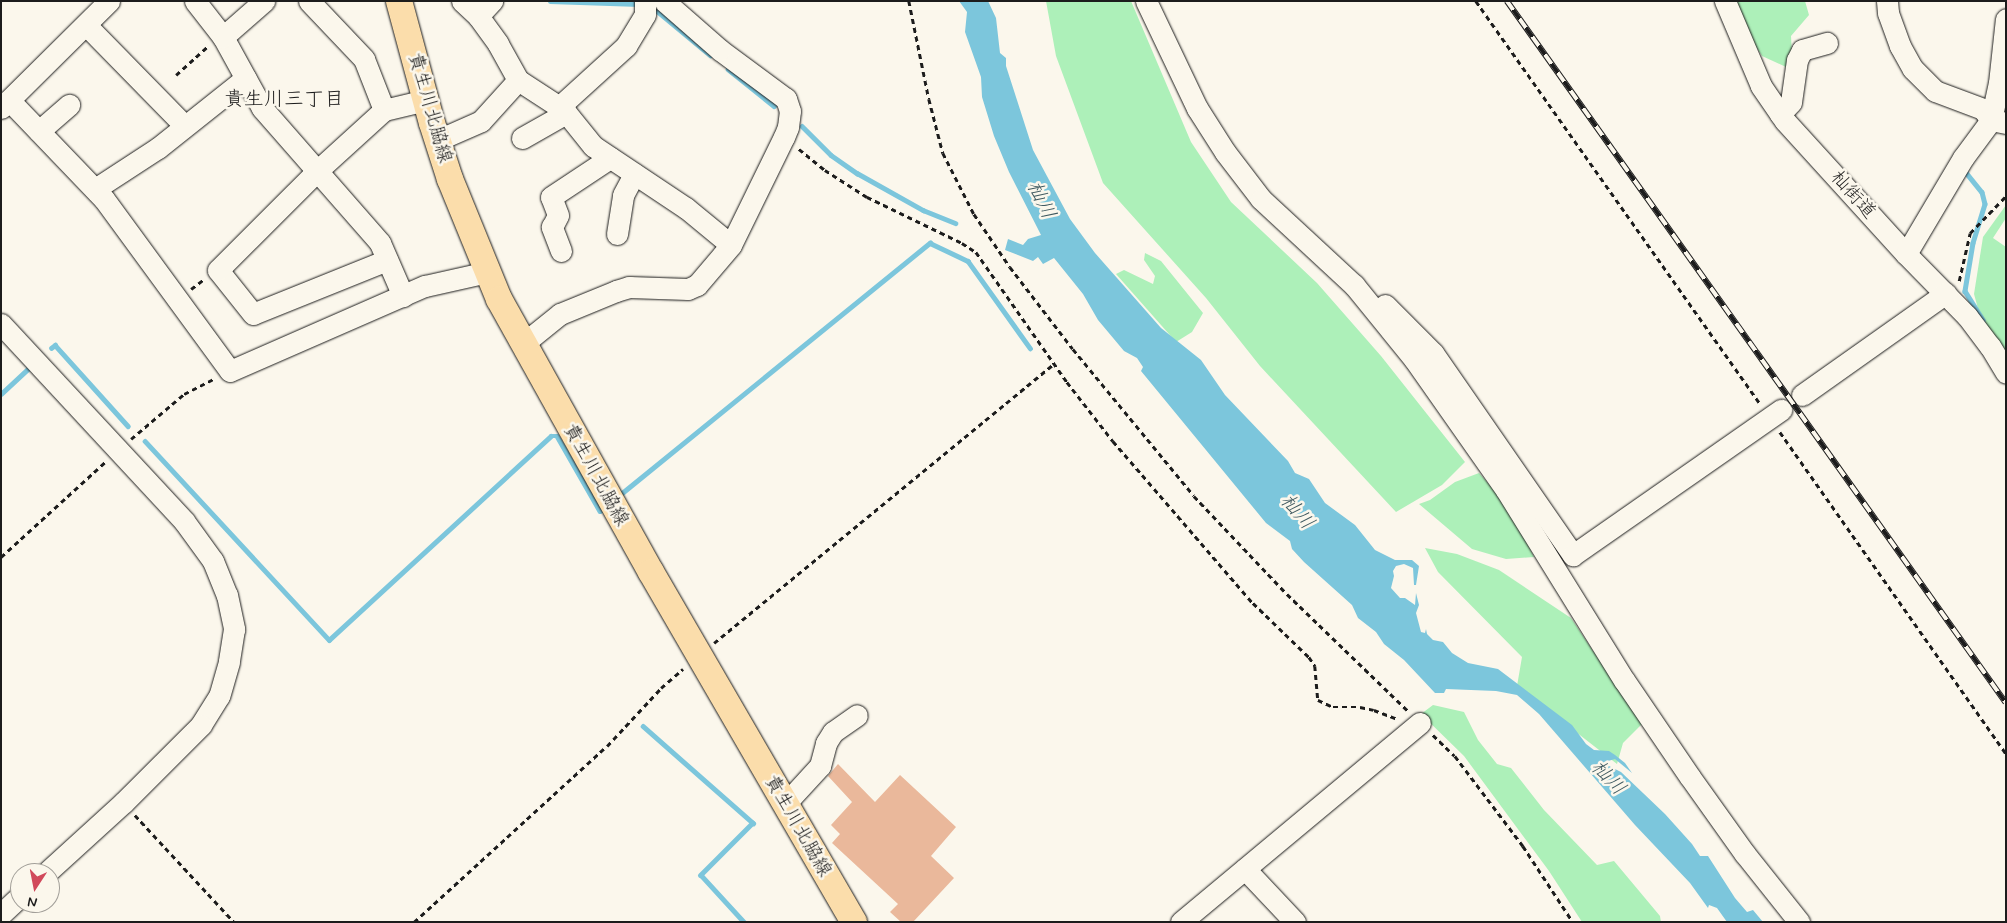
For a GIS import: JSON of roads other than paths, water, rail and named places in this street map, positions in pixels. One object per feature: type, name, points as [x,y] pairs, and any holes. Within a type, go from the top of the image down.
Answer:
[{"type":"main road","name":"貴生川北脇線","points":[[399,1],[450,179],[499,299],[699,655],[854,922]]},
{"type":"street","points":[[109,1],[86,26],[5,104],[39,131],[95,190],[124,224],[230,371],[425,286],[487,272]]},
{"type":"street","points":[[195,1],[223,37],[262,108],[380,243],[403,296]]},
{"type":"street","points":[[223,37],[264,1]]},
{"type":"street","points":[[309,1],[364,59],[384,110]]},
{"type":"street","points":[[462,1],[485,8],[498,44],[518,80],[562,110],[593,146],[686,208],[731,244]]},
{"type":"street","points":[[522,138],[562,110],[626,46],[645,14],[645,1]]},
{"type":"street","points":[[524,343],[560,314],[616,291],[630,287],[688,289],[697,285],[731,244],[784,137],[788,127],[790,111],[786,99],[720,50],[664,1]]},
{"type":"street","points":[[1146,1],[1197,108],[1225,152],[1261,199],[1354,284],[1390,309],[1433,353],[1573,555],[1776,414]]},
{"type":"street","name":"杣街道","points":[[1725,1],[1761,86],[1780,114],[1906,254],[1951,291],[1990,346],[2006,373]]},
{"type":"street","points":[[1887,1],[1888,13],[1900,46],[1913,69],[1935,92],[1983,109],[1998,122]]},
{"type":"street","points":[[1906,254],[1963,158],[1998,122],[1999,82],[2006,19]]},
{"type":"street","points":[[86,26],[185,126]]},
{"type":"street","points":[[1780,114],[1791,102],[1797,60],[1802,50],[1827,43]]},
{"type":"street","points":[[95,190],[158,148],[246,78]]},
{"type":"street","points":[[438,140],[481,121],[518,80]]},
{"type":"street","points":[[387,260],[253,314],[218,270],[316,170],[384,110],[426,100]]},
{"type":"street","points":[[39,131],[69,105]]},
{"type":"street","points":[[561,251],[552,227],[558,215],[551,197],[610,158]]},
{"type":"street","points":[[617,234],[623,195],[634,174]]},
{"type":"street","points":[[1354,284],[1414,359],[1506,490],[1630,688],[1745,854],[1799,922]]},
{"type":"street","points":[[1802,395],[1951,291]]},
{"type":"street","points":[[1,324],[184,521],[214,561],[227,595],[234,629],[229,662],[219,696],[201,725],[124,802],[57,863]]},
{"type":"street","points":[[785,804],[820,766],[826,743],[833,732],[857,715]]},
{"type":"street","points":[[1181,922],[1414,727]]},
{"type":"street","points":[[1245,869],[1295,922]]},
{"type":"water","name":"杣川","points":[[959,1],[988,1],[996,18],[1000,53],[1006,58],[1006,66],[1033,150],[1070,219],[1095,253],[1161,328],[1201,360],[1225,395],[1288,461],[1295,473],[1309,479],[1325,503],[1355,525],[1375,550],[1395,560],[1412,560],[1419,566],[1416,585],[1414,585],[1413,568],[1404,564],[1396,566],[1393,571],[1394,576],[1391,588],[1400,598],[1405,598],[1415,605],[1416,593],[1419,605],[1416,613],[1421,632],[1425,633],[1426,629],[1427,634],[1433,640],[1443,642],[1452,653],[1468,663],[1498,669],[1572,725],[1586,744],[1594,750],[1609,751],[1625,763],[1632,773],[1615,759],[1608,761],[1607,765],[1621,772],[1665,814],[1692,844],[1700,856],[1708,856],[1735,898],[1747,912],[1753,910],[1763,922],[1727,922],[1717,908],[1709,905],[1708,908],[1690,883],[1635,825],[1539,714],[1517,695],[1496,691],[1446,689],[1444,693],[1435,693],[1404,660],[1384,644],[1376,632],[1358,618],[1352,605],[1304,562],[1292,549],[1290,541],[1266,523],[1141,371],[1143,367],[1137,358],[1124,351],[1098,320],[1083,294],[1054,258],[1043,264],[1038,257],[1033,261],[1005,250],[1008,239],[1023,245],[1028,239],[1041,235],[1009,172],[994,136],[982,97],[981,77],[965,32],[967,12]]},
{"type":"waterway","points":[[550,1],[639,4]]},
{"type":"waterway","points":[[651,6],[710,55]]},
{"type":"waterway","points":[[728,69],[774,106]]},
{"type":"waterway","points":[[802,126],[831,155],[857,173],[923,210],[955,223]]},
{"type":"waterway","points":[[1964,170],[1982,192],[1985,204],[1973,243],[1965,291],[1983,320]]},
{"type":"waterway","points":[[622,493],[930,243],[968,261],[1030,348]]},
{"type":"waterway","points":[[51,348],[55,345],[128,426]]},
{"type":"waterway","points":[[1,394],[28,369]]},
{"type":"waterway","points":[[145,441],[329,640],[551,436],[557,436],[600,511],[603,509]]},
{"type":"waterway","points":[[643,726],[753,823],[701,875],[744,922]]},
{"type":"railway","points":[[1507,1],[2006,703]]},
{"type":"district","name":"貴生川三丁目","points":[[284,99]]}]
